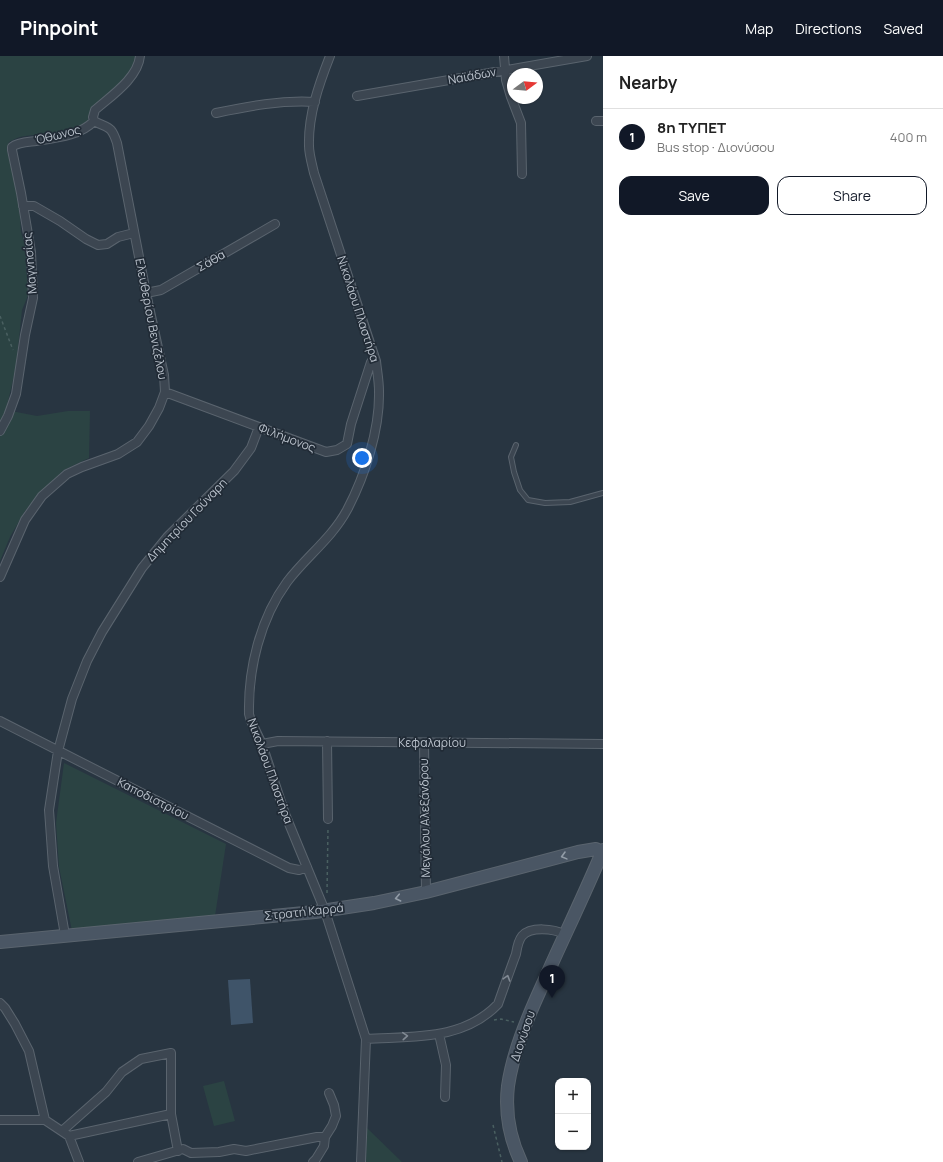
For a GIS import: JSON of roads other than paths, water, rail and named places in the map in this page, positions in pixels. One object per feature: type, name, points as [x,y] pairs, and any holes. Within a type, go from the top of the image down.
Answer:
[{"type":"street","points":[[94,121],[93,117],[95,110],[132,76],[140,61],[140,56]]},
{"type":"street","name":"Νικολάου Πλαστήρα","points":[[330,56],[324,70],[315,102],[310,124],[309,147],[314,173],[376,361],[379,391],[378,411],[375,433],[364,471],[347,510],[328,537],[287,583],[271,610],[261,635],[252,670],[249,707],[251,721],[262,744],[285,814],[325,910],[366,1039],[361,1162]]},
{"type":"street","points":[[504,56],[505,71],[511,97],[521,123],[522,174]]},
{"type":"street","name":"Ναϊάδων","points":[[357,96],[587,56]]},
{"type":"street","points":[[216,113],[263,103],[315,102]]},
{"type":"street","name":"Όθωνος","points":[[19,143],[52,139],[75,133],[89,127],[94,121]]},
{"type":"street","name":"Ελευθερίου Βενιζέλου","points":[[0,577],[25,520],[42,496],[67,474],[118,454],[137,442],[149,426],[159,408],[165,392],[164,374],[146,293],[117,144],[114,134],[109,127],[94,121]]},
{"type":"street","name":"Μαγνησίας","points":[[0,431],[8,416],[16,394],[34,290],[31,252],[12,150],[14,145],[19,143]]},
{"type":"street","points":[[23,206],[34,206],[98,245],[107,244],[118,237],[134,233]]},
{"type":"street","name":"Σάθα","points":[[146,293],[161,290],[275,224]]},
{"type":"street","name":"Φιλήμονος","points":[[165,392],[326,452],[337,450],[347,444],[351,424],[371,362],[376,361]]},
{"type":"street","name":"Δημητρίου Γούναρη","points":[[65,935],[53,866],[49,810],[58,751],[72,699],[87,661],[125,592],[168,536],[234,471],[252,448],[259,427]]},
{"type":"street","name":"Καποδιστρίου","points":[[0,721],[289,868],[299,870],[307,867]]},
{"type":"street","name":"Κεφαλαρίου","points":[[262,744],[278,741],[603,744]]},
{"type":"street","points":[[327,742],[328,819]]},
{"type":"street","name":"Μεγάλου Αλεξάνδρου","points":[[424,743],[426,892]]},
{"type":"street","name":"Στρατή Καρρά","points":[[0,942],[374,904],[426,892],[578,852],[596,850],[603,851]]},
{"type":"street","name":"Διονύσου","points":[[522,1162],[511,1134],[508,1113],[508,1087],[514,1057],[564,934],[603,851]]},
{"type":"street","points":[[366,1039],[439,1034],[459,1030],[476,1022],[498,1004],[518,946],[523,936],[528,932],[541,929],[552,930],[564,934]]},
{"type":"street","points":[[0,1003],[8,1013],[29,1051],[45,1120]]},
{"type":"street","points":[[439,1034],[446,1069],[445,1097]]},
{"type":"street","points":[[62,1131],[106,1092],[122,1072],[141,1059],[171,1053],[170,1114],[178,1151]]},
{"type":"street","points":[[313,1162],[324,1146],[325,1137],[336,1116],[334,1105],[329,1093]]},
{"type":"street","points":[[68,1136],[170,1114]]},
{"type":"street","points":[[0,1120],[45,1120],[68,1136],[79,1162]]},
{"type":"street","points":[[138,1162],[183,1149],[191,1153],[219,1152],[234,1149],[246,1151],[316,1137],[325,1137]]},
{"type":"lane","points":[[516,445],[511,457],[514,472],[520,490],[528,500],[545,503],[570,502],[603,492]]},
{"type":"water","points":[[250,979],[253,1023],[231,1025],[228,980]]},
{"type":"place","name":"8η ΤΥΠΕΤ","points":[[552,998]]}]
